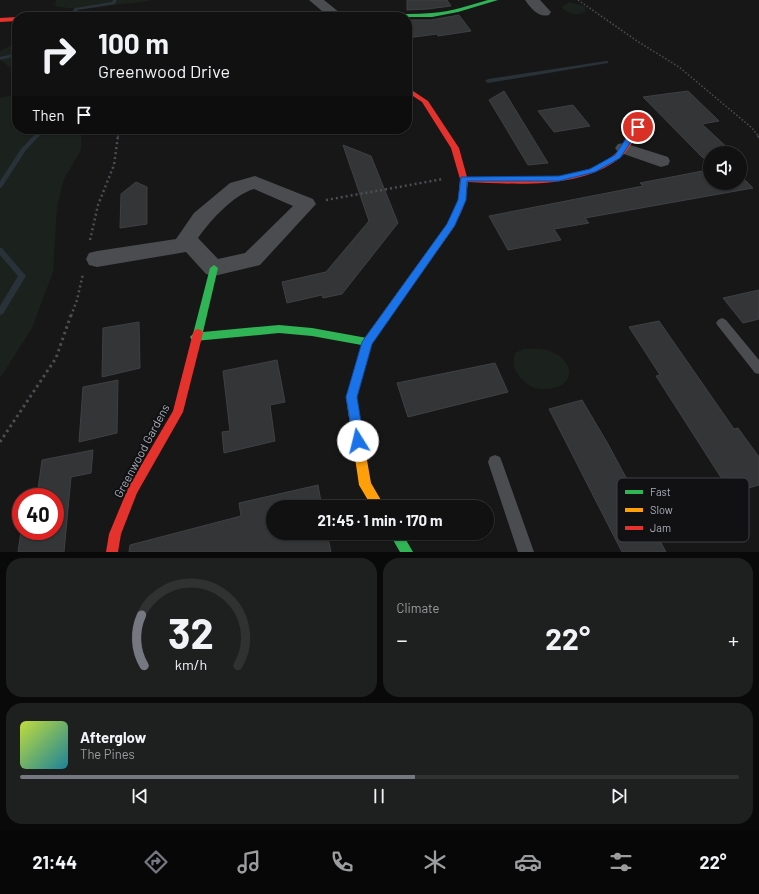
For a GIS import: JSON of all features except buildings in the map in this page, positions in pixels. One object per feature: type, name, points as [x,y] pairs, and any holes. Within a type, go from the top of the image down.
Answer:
[{"type":"street","points":[[316,0],[331,12]]},
{"type":"street","points":[[412,16],[448,14],[475,4],[495,0]]},
{"type":"street","points":[[532,0],[544,12]]},
{"type":"street","points":[[0,20],[12,19]]},
{"type":"street","points":[[375,500],[365,485],[351,397],[367,342],[451,225],[462,200],[463,177],[455,148],[439,121],[424,101],[412,93]]},
{"type":"street","points":[[463,177],[559,179],[593,170],[618,157],[638,127]]},
{"type":"street","points":[[624,148],[661,161]]},
{"type":"street","points":[[255,182],[306,204],[252,259],[214,268],[191,244],[186,239],[201,218],[237,187],[255,182]]},
{"type":"street","points":[[90,257],[191,244]]},
{"type":"street","name":"Greenwood Gardens","points":[[112,552],[115,534],[133,490],[178,412],[195,337],[214,268]]},
{"type":"street","points":[[195,337],[279,329],[312,332],[367,342]]},
{"type":"street","points":[[400,540],[408,552]]},
{"type":"lane","points":[[722,323],[759,369]]},
{"type":"lane","points":[[494,462],[526,552]]},
{"type":"path","points":[[578,0],[637,41],[679,67],[752,128],[759,137]]},
{"type":"path","points":[[0,442],[56,358],[77,300],[90,257],[98,205],[114,166],[119,134]]},
{"type":"path","points":[[306,204],[463,177]]},
{"type":"shaded area","points":[[56,0],[152,0],[80,9],[55,6]]},
{"type":"shaded area","points":[[569,2],[585,6],[586,11],[580,14],[568,12],[562,7]]},
{"type":"shaded area","points":[[12,45],[12,70],[0,59],[0,51]]},
{"type":"shaded area","points":[[12,95],[12,134],[81,134],[81,150],[64,179],[57,207],[53,272],[32,328],[0,378],[0,98]]},
{"type":"shaded area","points":[[523,349],[544,349],[559,355],[568,367],[569,373],[567,379],[563,384],[555,388],[538,389],[528,384],[520,377],[514,364],[515,353]]},
{"type":"waterway","points":[[74,12],[77,9],[113,3],[115,0]]},
{"type":"waterway","points":[[0,59],[12,55]]},
{"type":"waterway","points":[[488,81],[606,62]]},
{"type":"waterway","points":[[0,186],[24,149],[38,134]]},
{"type":"waterway","points":[[0,250],[22,276],[0,312]]},
{"type":"traffic: fast","points":[[412,15],[440,14],[495,0]]},
{"type":"traffic: fast","points":[[198,333],[214,268]]},
{"type":"traffic: fast","points":[[195,337],[279,329],[312,332],[367,342]]},
{"type":"traffic: fast","points":[[399,540],[407,552]]},
{"type":"traffic: slow","points":[[375,500],[365,485],[351,397],[367,342],[451,225],[454,218]]},
{"type":"traffic: jam","points":[[0,20],[12,19]]},
{"type":"traffic: jam","points":[[412,92],[425,101],[455,148],[464,179],[462,200],[454,218]]},
{"type":"traffic: jam","points":[[464,179],[502,181],[545,180],[566,178],[586,173],[604,166],[619,155],[638,127]]},
{"type":"traffic: jam","points":[[112,552],[115,534],[133,490],[178,412],[198,333]]},
{"type":"route","points":[[358,441],[351,397],[367,342],[412,277],[451,225],[462,200],[464,179],[559,179],[593,170],[618,157],[638,127]]}]
